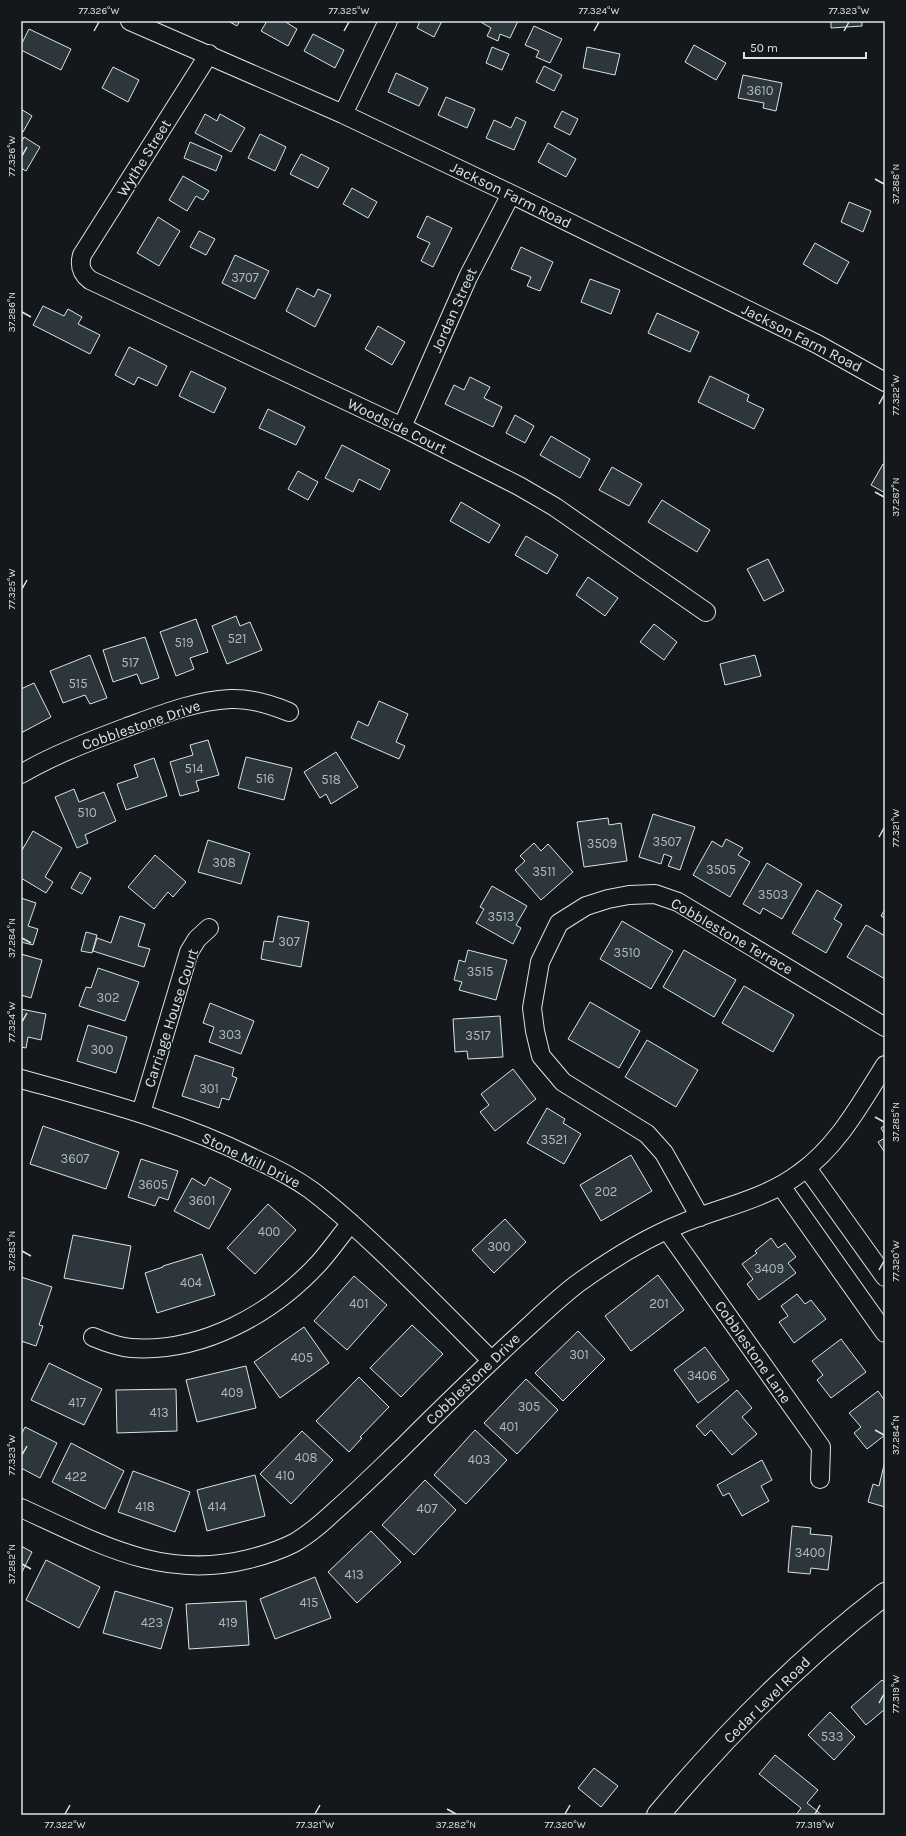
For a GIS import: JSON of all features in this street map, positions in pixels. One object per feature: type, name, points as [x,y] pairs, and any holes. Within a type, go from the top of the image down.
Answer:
[{"type":"main road","name":"Cedar Level Road","points":[[661,1814],[753,1710],[826,1642],[885,1594]]},
{"type":"street","name":"Jackson Farm Road","points":[[130,21],[209,54],[343,114],[817,344],[885,382]]},
{"type":"street","points":[[343,114],[388,21]]},
{"type":"street","name":"Wythe Street","points":[[80,262],[82,255],[209,54]]},
{"type":"street","name":"Jordan Street","points":[[402,427],[468,277],[510,194]]},
{"type":"street","name":"Woodside Court","points":[[80,262],[81,270],[90,280],[402,427],[519,486],[555,507],[706,612]]},
{"type":"street","name":"Cobblestone Drive","points":[[21,774],[46,759],[174,710],[202,702],[231,699],[279,708],[289,712]]},
{"type":"street","name":"Cobblestone Terrace","points":[[700,1217],[664,1154],[647,1134],[563,1082],[541,1056],[535,1031],[532,1008],[540,962],[559,923],[586,906],[608,899],[629,895],[655,894],[678,902],[885,1027]]},
{"type":"street","name":"Carriage House Court","points":[[141,1113],[189,952],[208,928]]},
{"type":"street","name":"Cobblestone Drive","points":[[21,1508],[87,1538],[135,1557],[163,1564],[191,1566],[216,1565],[261,1556],[280,1550],[296,1542],[315,1529],[364,1485],[491,1360],[576,1285],[611,1261],[650,1238],[700,1217],[742,1203],[781,1186],[806,1168],[828,1148],[850,1121],[885,1064]]},
{"type":"street","name":"Stone Mill Drive","points":[[21,1080],[141,1113],[181,1126],[231,1147],[278,1170],[310,1190],[351,1223],[421,1289],[491,1360]]},
{"type":"street","points":[[806,1168],[885,1277]]},
{"type":"street","points":[[781,1186],[885,1333]]},
{"type":"street","points":[[93,1337],[130,1348],[151,1348],[187,1342],[236,1326],[254,1317],[288,1292],[319,1263],[351,1223]]},
{"type":"street","name":"Cobblestone Lane","points":[[667,1230],[820,1447],[820,1479]]},
{"type":"building","points":[[228,21],[240,21],[237,26]]},
{"type":"building","points":[[267,21],[284,21],[297,29],[288,46],[261,31]]},
{"type":"building","points":[[420,21],[442,21],[434,37],[417,28]]},
{"type":"building","points":[[479,21],[518,21],[510,38],[500,34],[498,41],[487,36],[491,28]]},
{"type":"building","points":[[831,21],[862,21],[862,26],[831,28]]},
{"type":"building","points":[[534,26],[562,39],[550,63],[536,57],[539,51],[525,45]]},
{"type":"building","points":[[29,29],[71,49],[61,70],[21,50],[21,45]]},
{"type":"building","points":[[313,34],[344,50],[335,68],[304,51]]},
{"type":"building","points":[[694,45],[726,63],[716,80],[685,62]]},
{"type":"building","points":[[492,47],[509,54],[502,70],[486,63]]},
{"type":"building","points":[[587,47],[620,54],[615,75],[583,68]]},
{"type":"building","points":[[544,66],[562,75],[554,91],[536,82]]},
{"type":"building","points":[[113,67],[139,80],[128,102],[102,88]]},
{"type":"building","points":[[396,73],[428,88],[419,106],[388,92]]},
{"type":"building","points":[[743,75],[782,83],[776,111],[763,108],[764,103],[738,98]]},
{"type":"building","points":[[446,97],[475,109],[467,128],[438,115]]},
{"type":"building","points":[[21,109],[32,116],[23,132],[21,131]]},
{"type":"building","points":[[562,111],[578,119],[570,135],[554,127]]},
{"type":"building","points":[[205,114],[217,121],[220,114],[245,128],[231,152],[195,133]]},
{"type":"building","points":[[516,117],[526,122],[514,150],[486,138],[494,120],[511,128]]},
{"type":"building","points":[[260,134],[286,147],[275,171],[248,158]]},
{"type":"building","points":[[24,137],[40,147],[26,171],[21,168],[21,143]]},
{"type":"building","points":[[190,142],[222,156],[216,171],[184,158]]},
{"type":"building","points":[[548,143],[576,159],[566,177],[538,162]]},
{"type":"building","points":[[301,154],[329,168],[318,188],[290,174]]},
{"type":"building","points":[[183,176],[209,191],[203,200],[196,196],[187,211],[169,200]]},
{"type":"building","points":[[352,188],[377,202],[368,218],[343,204]]},
{"type":"building","points":[[849,202],[871,211],[863,232],[841,222]]},
{"type":"building","points":[[427,216],[452,228],[433,267],[421,261],[430,243],[417,237]]},
{"type":"building","points":[[158,217],[180,231],[159,266],[137,253]]},
{"type":"building","points":[[199,231],[215,239],[206,255],[190,247]]},
{"type":"building","points":[[815,243],[849,262],[837,284],[803,264]]},
{"type":"building","points":[[521,247],[553,262],[540,291],[527,286],[531,277],[511,269]]},
{"type":"building","points":[[235,255],[269,271],[255,299],[222,283]]},
{"type":"building","points":[[590,279],[620,290],[611,314],[581,302]]},
{"type":"building","points":[[297,288],[314,297],[318,289],[331,295],[315,327],[286,311]]},
{"type":"building","points":[[43,306],[64,316],[68,309],[82,317],[78,324],[100,335],[90,354],[33,325]]},
{"type":"building","points":[[657,313],[699,332],[690,352],[648,333]]},
{"type":"building","points":[[378,326],[405,342],[392,365],[365,349]]},
{"type":"building","points":[[129,347],[167,366],[157,386],[138,377],[134,385],[115,375]]},
{"type":"building","points":[[191,371],[226,388],[214,413],[179,396]]},
{"type":"building","points":[[710,376],[749,395],[747,401],[764,409],[754,429],[698,402]]},
{"type":"building","points":[[470,377],[490,387],[484,398],[502,407],[493,427],[445,404],[454,385],[464,390]]},
{"type":"building","points":[[268,409],[305,427],[296,445],[259,428]]},
{"type":"building","points":[[515,415],[534,426],[525,443],[506,433]]},
{"type":"building","points":[[551,436],[590,459],[580,478],[540,455]]},
{"type":"building","points":[[342,445],[390,470],[380,490],[359,479],[353,492],[325,478]]},
{"type":"building","points":[[883,464],[885,465],[885,493],[871,485]]},
{"type":"building","points":[[612,467],[642,484],[629,506],[599,490]]},
{"type":"building","points":[[298,471],[318,482],[308,500],[288,489]]},
{"type":"building","points":[[662,500],[710,530],[697,552],[648,522]]},
{"type":"building","points":[[461,502],[500,525],[489,543],[450,521]]},
{"type":"building","points":[[526,536],[558,555],[547,574],[515,555]]},
{"type":"building","points":[[768,559],[784,591],[764,601],[747,569]]},
{"type":"building","points":[[588,577],[618,598],[605,616],[576,595]]},
{"type":"building","points":[[236,616],[240,626],[250,622],[262,650],[227,664],[212,626]]},
{"type":"building","points":[[196,619],[208,652],[190,658],[194,669],[176,676],[160,632]]},
{"type":"building","points":[[654,624],[677,642],[664,660],[640,642]]},
{"type":"building","points":[[145,637],[159,678],[141,684],[137,674],[113,682],[103,650]]},
{"type":"building","points":[[90,655],[107,698],[90,704],[85,695],[63,703],[50,671]]},
{"type":"building","points":[[755,655],[761,676],[725,685],[720,664]]},
{"type":"building","points":[[34,683],[51,717],[21,733],[21,689]]},
{"type":"building","points":[[379,701],[408,714],[396,742],[405,746],[399,759],[351,738],[358,721],[368,726]]},
{"type":"building","points":[[208,740],[219,775],[196,781],[199,791],[180,796],[170,762],[193,755],[190,745]]},
{"type":"building","points":[[336,752],[358,787],[331,804],[326,794],[320,798],[304,772]]},
{"type":"building","points":[[246,757],[292,768],[284,800],[238,788]]},
{"type":"building","points":[[154,758],[167,796],[126,810],[117,784],[138,777],[134,765]]},
{"type":"building","points":[[74,789],[79,802],[104,792],[116,821],[85,835],[88,843],[77,848],[55,797]]},
{"type":"building","points":[[653,814],[695,827],[680,870],[668,866],[672,857],[664,854],[661,864],[639,857]]},
{"type":"building","points":[[608,818],[609,825],[621,823],[627,861],[584,867],[577,822]]},
{"type":"building","points":[[33,831],[62,848],[45,877],[53,882],[46,893],[21,878],[21,852]]},
{"type":"building","points":[[726,839],[743,848],[738,855],[750,862],[730,897],[693,875],[712,841],[722,847]]},
{"type":"building","points":[[208,840],[250,853],[241,884],[198,872]]},
{"type":"building","points":[[534,843],[541,851],[548,844],[573,872],[541,900],[515,870],[525,861],[520,856]]},
{"type":"building","points":[[155,855],[186,882],[173,897],[168,892],[154,909],[128,887]]},
{"type":"building","points":[[767,863],[802,884],[782,919],[763,908],[760,914],[743,904]]},
{"type":"building","points":[[80,872],[91,878],[82,894],[71,888]]},
{"type":"building","points":[[492,886],[527,906],[516,925],[521,928],[513,944],[476,923],[484,909],[480,907]]},
{"type":"building","points":[[817,890],[842,905],[834,919],[842,924],[826,953],[792,933]]},
{"type":"building","points":[[21,898],[36,903],[28,926],[38,929],[33,945],[21,942]]},
{"type":"building","points":[[885,909],[885,918],[881,916]]},
{"type":"building","points":[[120,916],[145,924],[138,946],[150,949],[144,967],[93,951],[97,938],[111,943]]},
{"type":"building","points":[[278,916],[309,922],[301,967],[261,959],[264,941],[273,942]]},
{"type":"building","points":[[622,921],[673,951],[651,989],[600,959]]},
{"type":"building","points":[[866,925],[885,936],[885,979],[847,957]]},
{"type":"building","points":[[86,932],[97,935],[92,953],[81,951]]},
{"type":"building","points":[[468,950],[507,960],[496,1000],[459,990],[462,982],[454,980],[459,960],[465,962]]},
{"type":"building","points":[[684,950],[736,980],[714,1017],[663,987]]},
{"type":"building","points":[[21,954],[42,960],[31,998],[21,995]]},
{"type":"building","points":[[98,968],[139,982],[125,1021],[79,1006],[86,987],[91,988]]},
{"type":"building","points":[[744,986],[794,1015],[773,1052],[722,1023]]},
{"type":"building","points":[[590,1002],[640,1031],[619,1068],[568,1039]]},
{"type":"building","points":[[210,1003],[254,1021],[241,1054],[209,1042],[214,1027],[203,1023]]},
{"type":"building","points":[[21,1009],[46,1014],[41,1040],[28,1037],[26,1048],[21,1047]]},
{"type":"building","points":[[500,1016],[503,1057],[468,1059],[467,1051],[455,1052],[453,1019]]},
{"type":"building","points":[[88,1025],[127,1037],[116,1073],[77,1061]]},
{"type":"building","points":[[647,1040],[698,1070],[676,1107],[625,1077]]},
{"type":"building","points":[[195,1055],[234,1068],[232,1076],[237,1078],[229,1100],[222,1098],[219,1108],[182,1096]]},
{"type":"building","points":[[513,1069],[536,1099],[495,1131],[480,1112],[489,1105],[481,1094]]},
{"type":"building","points":[[547,1108],[565,1119],[563,1123],[581,1134],[564,1164],[527,1143]]},
{"type":"building","points":[[885,1125],[885,1135],[881,1128]]},
{"type":"building","points":[[43,1126],[119,1152],[106,1189],[30,1164]]},
{"type":"building","points":[[885,1138],[885,1153],[878,1142]]},
{"type":"building","points":[[631,1155],[652,1191],[601,1221],[580,1185]]},
{"type":"building","points":[[141,1159],[178,1171],[168,1200],[159,1197],[155,1206],[128,1197]]},
{"type":"building","points":[[210,1177],[231,1189],[209,1229],[174,1211],[192,1178],[205,1186]]},
{"type":"building","points":[[268,1204],[296,1230],[255,1274],[227,1248]]},
{"type":"building","points":[[505,1219],[526,1242],[494,1273],[472,1250]]},
{"type":"building","points":[[73,1235],[131,1246],[123,1289],[64,1278]]},
{"type":"building","points":[[771,1238],[778,1248],[785,1243],[796,1257],[788,1263],[796,1273],[759,1300],[747,1284],[753,1279],[742,1264],[757,1253],[755,1251]]},
{"type":"building","points":[[202,1254],[215,1295],[157,1313],[145,1273]]},
{"type":"building","points":[[658,1275],[684,1310],[631,1351],[605,1316]]},
{"type":"building","points":[[354,1276],[387,1305],[347,1350],[314,1321]]},
{"type":"building","points":[[21,1277],[52,1287],[39,1325],[43,1326],[36,1346],[21,1341]]},
{"type":"building","points":[[797,1294],[805,1304],[811,1300],[826,1319],[794,1343],[779,1322],[788,1316],[781,1306]]},
{"type":"building","points":[[412,1325],[443,1354],[401,1397],[370,1368]]},
{"type":"building","points":[[304,1327],[329,1363],[280,1398],[254,1362]]},
{"type":"building","points":[[578,1331],[605,1359],[563,1401],[535,1373]]},
{"type":"building","points":[[841,1339],[866,1372],[831,1398],[817,1380],[823,1375],[812,1361]]},
{"type":"building","points":[[705,1347],[729,1380],[698,1403],[674,1370]]},
{"type":"building","points":[[49,1363],[102,1389],[84,1425],[31,1400]]},
{"type":"building","points":[[246,1366],[256,1408],[197,1422],[186,1380]]},
{"type":"building","points":[[359,1377],[389,1407],[360,1437],[362,1438],[349,1452],[316,1421]]},
{"type":"building","points":[[526,1379],[558,1410],[517,1454],[484,1423]]},
{"type":"building","points":[[176,1389],[177,1431],[117,1433],[116,1390]]},
{"type":"building","points":[[737,1390],[752,1408],[742,1417],[757,1434],[732,1455],[711,1430],[705,1436],[696,1426]]},
{"type":"building","points":[[878,1391],[885,1401],[885,1435],[867,1449],[854,1433],[861,1427],[849,1413]]},
{"type":"building","points":[[25,1427],[57,1443],[40,1478],[21,1468],[21,1435]]},
{"type":"building","points":[[475,1430],[507,1460],[466,1504],[434,1475]]},
{"type":"building","points":[[302,1431],[333,1460],[291,1504],[260,1474]]},
{"type":"building","points":[[71,1443],[124,1471],[105,1509],[52,1482]]},
{"type":"building","points":[[762,1460],[772,1480],[761,1486],[769,1501],[742,1516],[729,1493],[723,1496],[717,1485]]},
{"type":"building","points":[[884,1465],[885,1507],[868,1502],[873,1484],[879,1486]]},
{"type":"building","points":[[133,1471],[190,1492],[175,1532],[118,1512]]},
{"type":"building","points":[[255,1475],[265,1516],[207,1531],[197,1490]]},
{"type":"building","points":[[425,1480],[456,1510],[414,1555],[382,1525]]},
{"type":"building","points":[[792,1526],[811,1528],[810,1534],[832,1536],[828,1570],[811,1568],[810,1574],[788,1572]]},
{"type":"building","points":[[371,1531],[401,1562],[357,1603],[328,1572]]},
{"type":"building","points":[[21,1546],[32,1552],[21,1574]]},
{"type":"building","points":[[46,1560],[100,1587],[79,1628],[26,1600]]},
{"type":"building","points":[[315,1577],[331,1618],[275,1639],[260,1599]]},
{"type":"building","points":[[115,1591],[173,1608],[161,1649],[103,1633]]},
{"type":"building","points":[[246,1601],[249,1645],[189,1649],[186,1604]]},
{"type":"building","points":[[882,1680],[885,1683],[885,1709],[866,1725],[851,1707]]},
{"type":"building","points":[[830,1712],[855,1737],[834,1760],[808,1735]]},
{"type":"building","points":[[775,1755],[818,1790],[807,1803],[822,1815],[796,1815],[801,1808],[759,1774]]},
{"type":"building","points":[[594,1768],[618,1786],[601,1807],[578,1788]]}]
